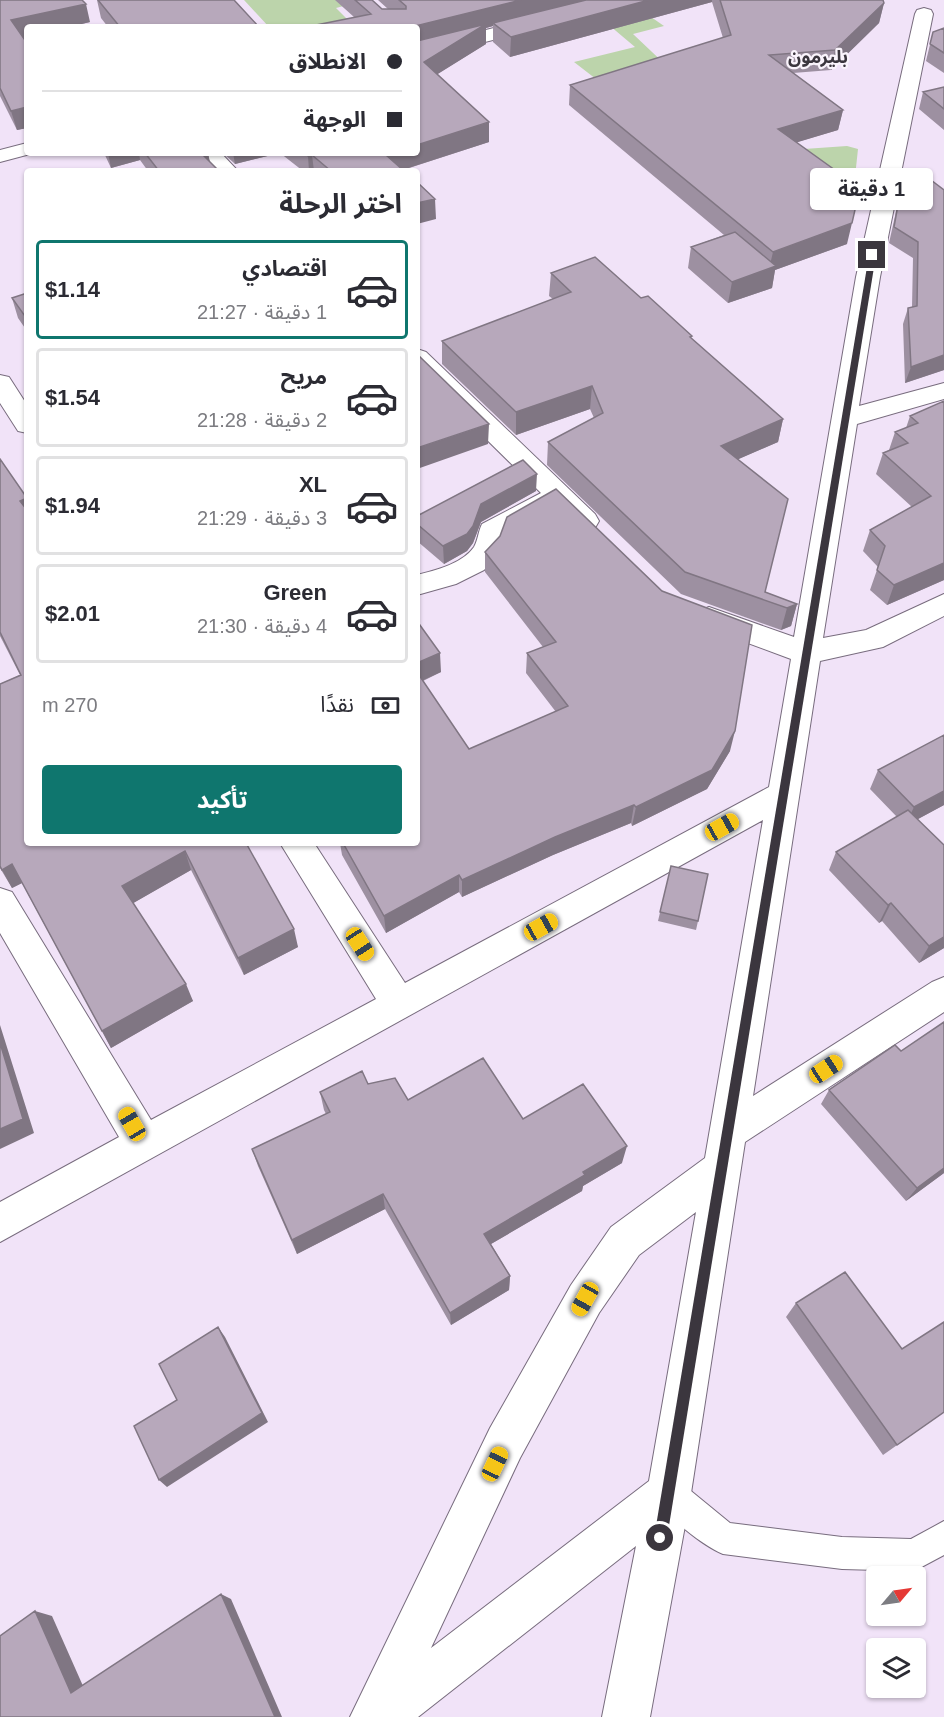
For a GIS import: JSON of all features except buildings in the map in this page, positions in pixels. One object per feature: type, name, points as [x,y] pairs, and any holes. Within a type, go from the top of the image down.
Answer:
[{"type":"street","points":[[626,1717],[669,1493],[867,277],[927,12]]},
{"type":"street","points":[[420,50],[561,17]]},
{"type":"street","points":[[212,156],[224,168]]},
{"type":"street","points":[[420,360],[606,540]]},
{"type":"street","points":[[0,383],[24,420]]},
{"type":"street","points":[[844,419],[944,391]]},
{"type":"street","points":[[420,584],[452,576],[471,565],[487,550],[492,531],[557,494]]},
{"type":"street","points":[[682,608],[806,653],[873,639],[944,604]]},
{"type":"street","points":[[0,1223],[783,794]]},
{"type":"street","points":[[298,846],[399,1004]]},
{"type":"street","points":[[0,902],[144,1144]]},
{"type":"street","points":[[375,1717],[505,1443],[585,1299],[625,1241],[724,1151],[944,993]]},
{"type":"street","points":[[380,1717],[669,1493]]},
{"type":"lane","points":[[669,1493],[723,1538],[842,1553],[914,1555],[944,1537]]},
{"type":"green space","points":[[244,0],[352,0],[355,3],[336,8],[352,24],[266,24]]},
{"type":"green space","points":[[641,10],[664,26],[633,34],[670,69],[605,86],[574,62],[635,47],[603,20]]},
{"type":"green space","points":[[847,146],[858,149],[855,177],[833,180],[804,149]]},
{"type":"district","name":"بليرمون","points":[[818,57]]},
{"type":"route","points":[[660,1538],[872,255]]}]
